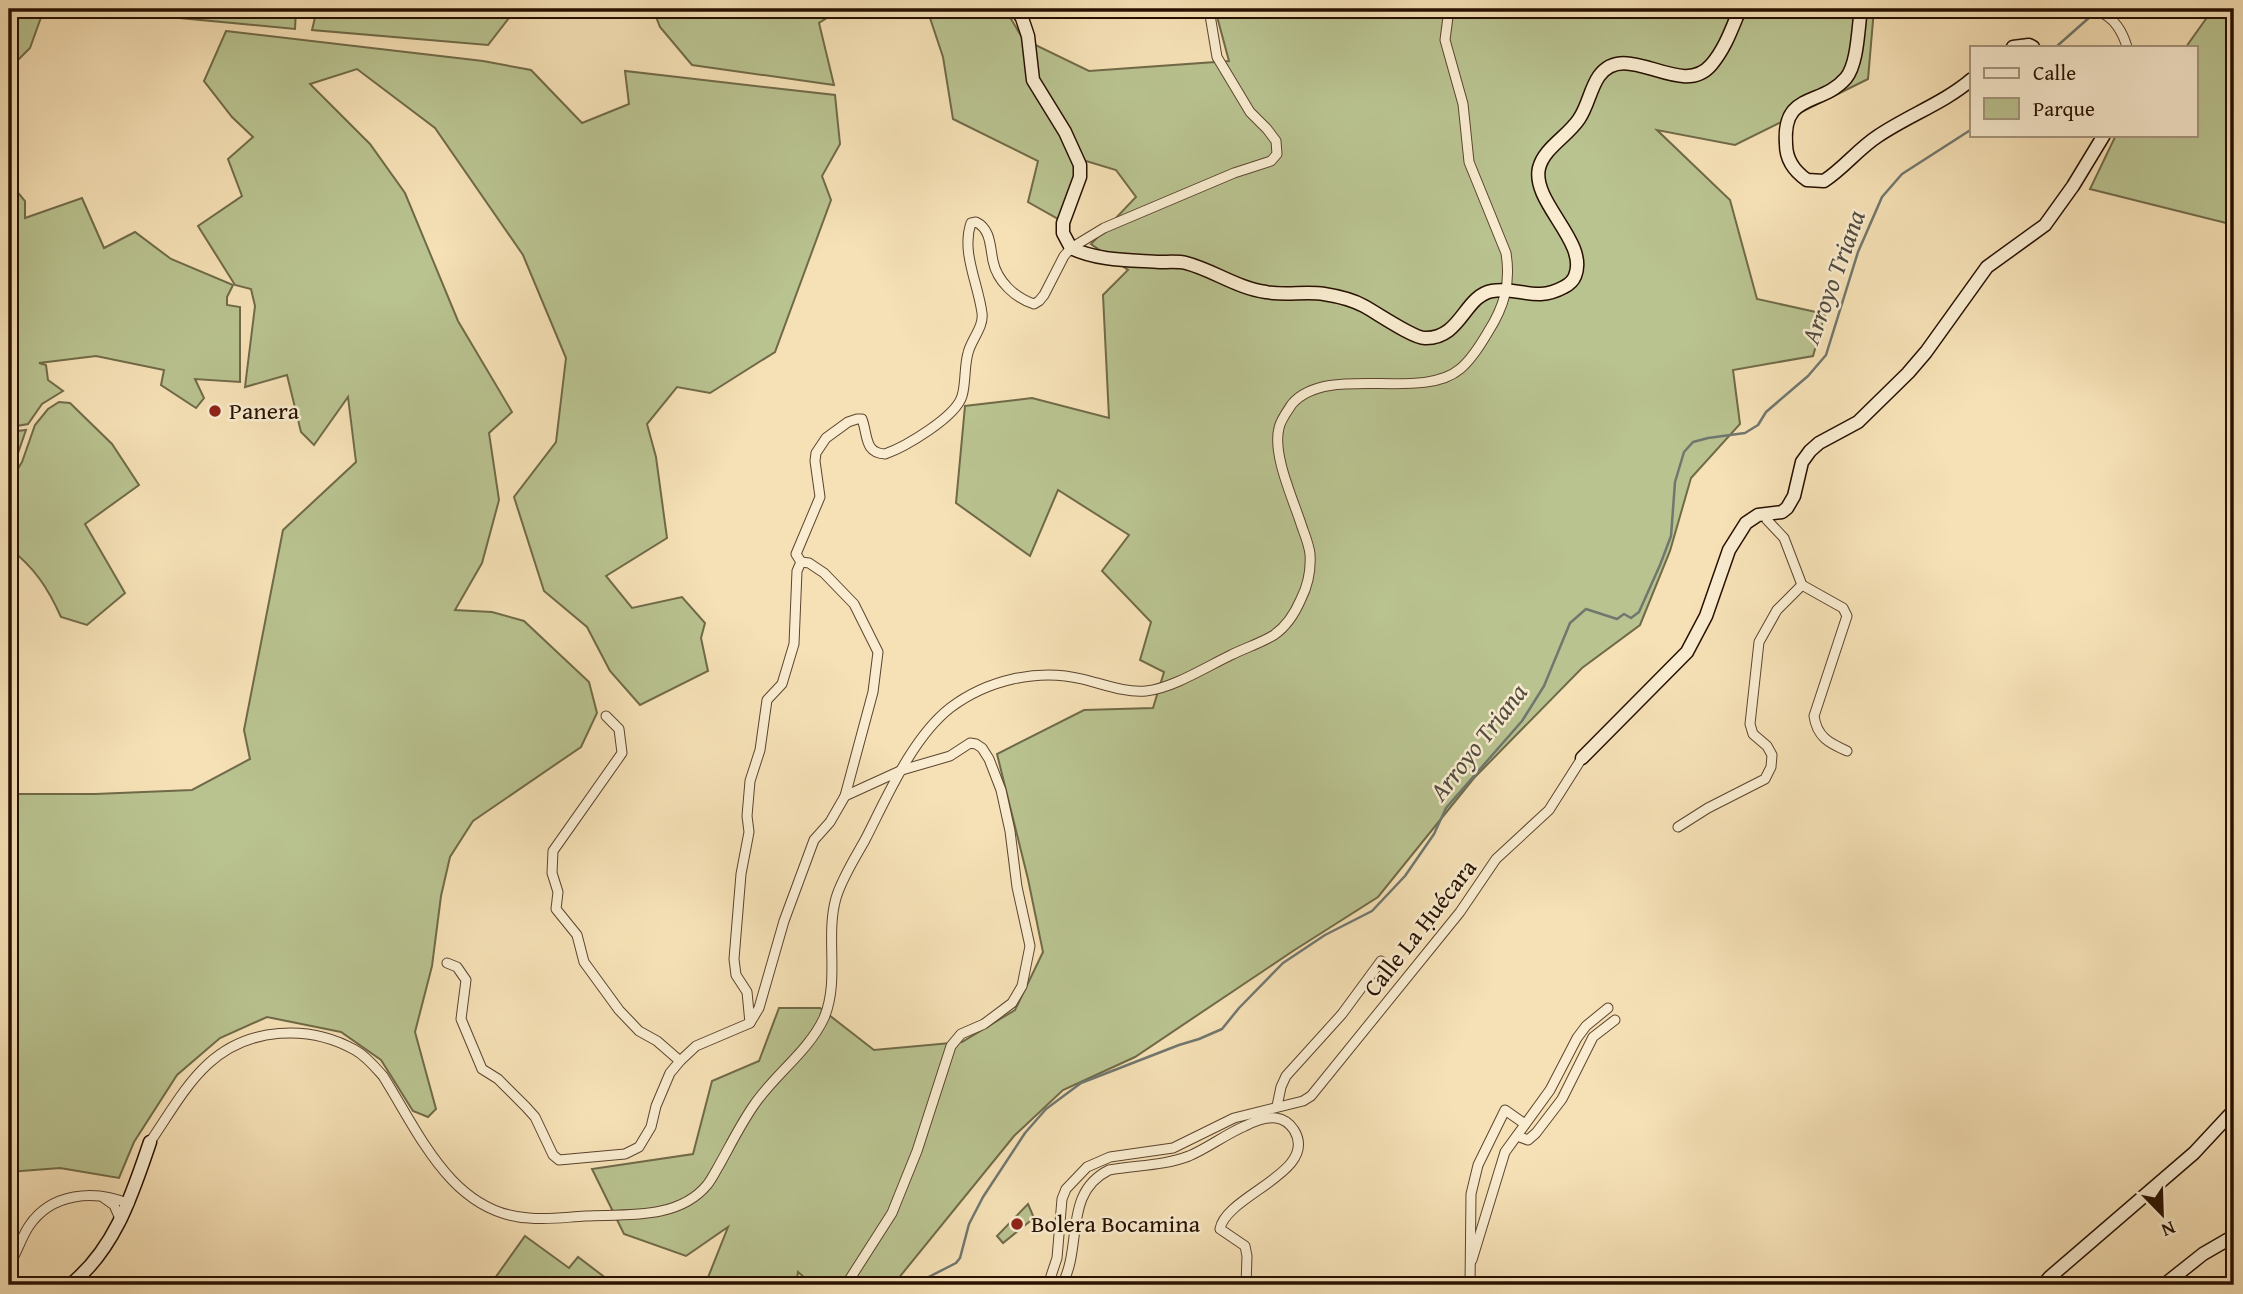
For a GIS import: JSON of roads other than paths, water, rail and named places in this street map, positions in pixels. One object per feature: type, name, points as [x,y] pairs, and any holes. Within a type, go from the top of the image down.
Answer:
[{"type":"street","points":[[1016,9],[1022,18],[1027,36],[1033,80],[1065,132],[1080,165],[1080,177],[1063,223],[1063,233],[1071,248],[1090,255],[1115,259],[1186,263],[1239,285],[1267,293],[1324,293],[1361,304],[1422,338],[1437,337],[1451,330],[1478,298],[1487,292],[1507,291],[1539,295],[1554,293],[1568,285],[1575,276],[1573,245],[1540,189],[1539,168],[1550,150],[1578,121],[1597,78],[1605,69],[1617,63],[1685,77],[1700,74],[1710,66],[1724,47],[1740,9]]},
{"type":"street","points":[[801,562],[796,554],[820,497],[815,461],[820,444],[848,422],[862,419],[871,450],[885,454],[937,424],[950,415],[958,404],[962,396],[968,353],[982,316],[967,251],[971,223],[976,222],[984,227],[991,244],[993,263],[1008,289],[1034,304],[1040,302],[1071,248],[1104,228],[1234,173],[1271,161],[1277,154],[1276,141],[1250,112],[1217,57],[1209,9]]},
{"type":"street","points":[[70,1285],[83,1274],[121,1221],[150,1143],[191,1082],[209,1063],[233,1046],[264,1034],[298,1032],[326,1038],[355,1050],[383,1076],[439,1167],[482,1205],[509,1215],[530,1219],[656,1213],[682,1205],[707,1186],[754,1105],[806,1046],[824,1017],[832,990],[832,926],[836,897],[921,739],[948,710],[980,689],[1020,677],[1046,674],[1075,677],[1142,692],[1163,687],[1273,635],[1293,617],[1308,585],[1310,552],[1278,451],[1279,426],[1294,402],[1312,388],[1434,381],[1459,371],[1501,312],[1507,291],[1506,253],[1469,162],[1463,104],[1445,40],[1449,9]]},
{"type":"street","points":[[1861,9],[1853,67],[1845,79],[1831,90],[1795,107],[1784,128],[1786,154],[1792,166],[1807,180],[1824,181],[1877,136],[1955,93],[1970,81]]},
{"type":"street","points":[[2084,10],[2101,13],[2110,18],[2127,46]]},
{"type":"street","points":[[1582,758],[1687,652],[1706,616],[1734,541],[1746,523],[1758,515],[1782,512],[1787,508],[1791,503],[1802,462],[1810,451],[1857,422],[1908,373],[1987,267],[2045,225],[2104,136]]},
{"type":"street","points":[[1765,514],[1767,520],[1784,538],[1802,586],[1843,608],[1847,616],[1814,716],[1815,728],[1828,743],[1847,751]]},
{"type":"street","points":[[447,963],[457,967],[466,980],[461,1018],[482,1069],[498,1079],[535,1117],[553,1155],[559,1160],[625,1154],[639,1147],[651,1127],[656,1106],[670,1073],[680,1061],[696,1046],[750,1023],[760,1008],[784,921],[814,841],[830,822],[845,796],[873,692],[878,652],[854,604],[824,573],[809,563],[801,562]]},
{"type":"street","points":[[750,1023],[747,992],[736,975],[734,959],[741,874],[749,831],[747,816],[750,781],[760,751],[767,700],[782,684],[792,656],[797,571],[801,562]]},
{"type":"street","points":[[1678,827],[1708,808],[1765,779],[1771,767],[1772,755],[1767,746],[1753,734],[1751,724],[1759,642],[1777,610],[1802,586]]},
{"type":"street","points":[[606,716],[619,729],[622,753],[553,851],[552,873],[558,892],[556,909],[577,935],[584,962],[620,1010],[639,1031],[657,1041],[680,1061]]},
{"type":"street","points":[[845,796],[902,770],[950,756],[970,743],[982,748],[1001,790],[1030,946],[1022,986],[1012,1003],[991,1020],[961,1034],[951,1045],[917,1151],[892,1213],[846,1285]]},
{"type":"street","name":"Calle La Ḥuécara","points":[[1048,1285],[1057,1258],[1062,1199],[1072,1181],[1087,1167],[1110,1157],[1173,1148],[1234,1118],[1303,1101],[1319,1087],[1460,912],[1496,859],[1549,810],[1582,758]]},
{"type":"street","name":"Calle La Ḥuécara","points":[[1277,1106],[1286,1076],[1342,1014],[1381,961]]},
{"type":"street","points":[[1472,1260],[1505,1153],[1550,1090],[1577,1038],[1586,1026],[1608,1008]]},
{"type":"street","points":[[1517,1136],[1528,1140],[1536,1133],[1562,1099],[1593,1037],[1615,1020]]},
{"type":"street","points":[[1470,1285],[1471,1194],[1478,1164],[1505,1110],[1525,1124]]},
{"type":"street","points":[[2043,1285],[2050,1276],[2194,1153],[2234,1110]]},
{"type":"street","points":[[1062,1285],[1073,1254],[1082,1194],[1100,1174],[1109,1170],[1189,1156],[1252,1122],[1276,1118],[1293,1128],[1297,1137],[1297,1148],[1292,1160],[1283,1173],[1230,1210],[1222,1220],[1220,1229],[1245,1245],[1245,1285]]},
{"type":"street","points":[[114,1197],[135,1186]]},
{"type":"street","points":[[9,1265],[28,1227],[41,1212],[54,1203],[73,1196],[100,1196],[114,1197],[129,1204]]},
{"type":"street","points":[[100,1196],[114,1205],[121,1221]]},
{"type":"street","points":[[2164,1285],[2203,1254],[2234,1236]]},
{"type":"street","points":[[1993,1285],[2006,1282],[2014,1285]]},
{"type":"waterway","name":"Arroyo Triana","points":[[2057,46],[2091,16],[2092,12]]},
{"type":"waterway","name":"Arroyo Triana","points":[[913,1285],[956,1263],[960,1258],[969,1224],[983,1197],[1025,1133],[1046,1109],[1081,1083],[1222,1029],[1283,963],[1325,935],[1372,911],[1405,876],[1434,834],[1446,808],[1522,721],[1544,686],[1570,623],[1586,609],[1617,619],[1624,614],[1631,618],[1639,612],[1671,536],[1675,482],[1684,452],[1693,442],[1745,433],[1758,425],[1766,412],[1808,376],[1826,355],[1858,252],[1882,197],[1902,174],[1970,130]]},
{"type":"place","name":"Panera","points":[[215,411]]},
{"type":"place","name":"Bolera Bocamina","points":[[1017,1224]]}]
